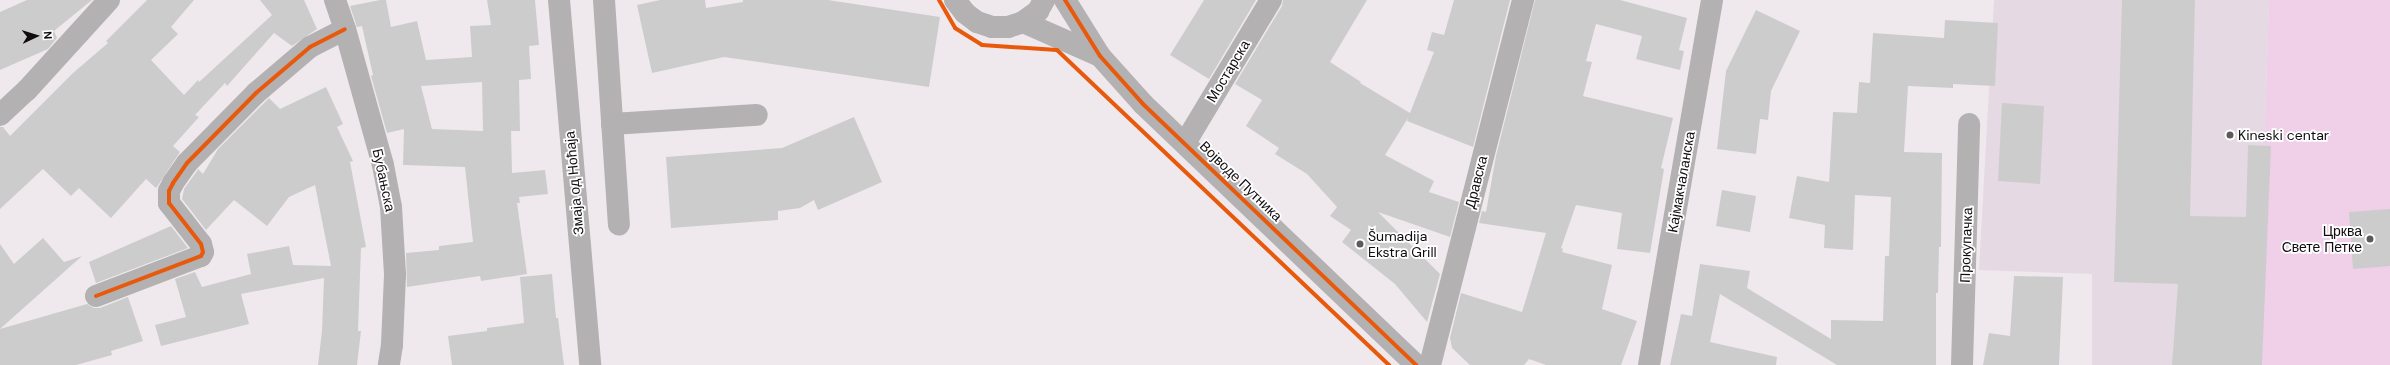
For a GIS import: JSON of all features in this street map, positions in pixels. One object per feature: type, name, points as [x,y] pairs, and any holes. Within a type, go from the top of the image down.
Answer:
[{"type":"street","points":[[0,115],[49,67],[109,0]]},
{"type":"street","name":"Бубањска","points":[[334,0],[345,29],[383,165],[391,207],[395,275],[392,345],[389,365]]},
{"type":"street","name":"Змаја од Ноћаја","points":[[559,0],[590,365]]},
{"type":"street","points":[[604,0],[619,225]]},
{"type":"street","points":[[955,0],[971,17],[992,27],[1008,27],[1023,22],[1038,10],[1044,0]]},
{"type":"street","name":"Војводе Путника","points":[[1065,0],[1100,56],[1143,104],[1416,365]]},
{"type":"street","name":"Мостарска","points":[[1185,143],[1272,0]]},
{"type":"street","name":"Дравска","points":[[1430,365],[1523,0]]},
{"type":"street","name":"Кајмакчаланска","points":[[1649,365],[1712,0]]},
{"type":"street","name":"Војводе Путника","points":[[1023,22],[1100,56]]},
{"type":"street","points":[[96,296],[201,256],[203,252],[201,244],[169,203],[169,191],[173,183],[187,163],[256,93],[310,47],[345,29]]},
{"type":"street","points":[[612,124],[757,114]]},
{"type":"street","name":"Прокупачка","points":[[1962,365],[1969,124]]},
{"type":"shaded area","points":[[1994,0],[2269,0],[2257,365],[2092,365],[2092,274],[1979,270]]},
{"type":"shaded area","points":[[2269,0],[2390,0],[2390,365],[2257,365]]},
{"type":"building","points":[[27,0],[92,0],[54,31],[57,38],[48,49],[0,70],[0,12]]},
{"type":"building","points":[[147,0],[194,0],[171,27],[178,34],[151,60],[184,95],[198,80],[199,82],[272,15],[260,0],[304,0],[317,29],[292,46],[274,33],[227,86],[225,83],[195,115],[199,117],[173,146],[180,152],[157,187],[156,188],[146,179],[111,218],[79,188],[71,196],[43,169],[0,209],[0,127],[3,127],[10,136],[73,73],[108,43],[106,41]]},
{"type":"building","points":[[386,0],[391,27],[417,21],[426,60],[472,57],[470,26],[491,25],[487,0],[535,0],[539,45],[529,46],[531,79],[519,80],[520,131],[511,131],[512,173],[545,170],[548,194],[519,197],[520,203],[517,203],[527,274],[481,281],[480,276],[407,287],[406,253],[439,250],[439,246],[473,242],[465,167],[403,165],[404,129],[387,133],[371,76],[373,75],[362,26],[357,27],[350,6]],"holes":[[[482,82],[483,131],[432,129],[421,86]]]},
{"type":"building","points":[[660,0],[705,0],[706,8],[743,2],[743,0],[828,0],[940,17],[929,87],[724,57],[652,73],[637,5]]},
{"type":"building","points":[[1204,0],[1256,0],[1209,79],[1170,55]]},
{"type":"building","points":[[1283,0],[1367,0],[1330,62],[1361,82],[1360,83],[1410,113],[1434,52],[1427,50],[1432,32],[1444,35],[1454,0],[1510,0],[1473,147],[1407,121],[1408,118],[1385,155],[1434,181],[1429,192],[1459,202],[1450,237],[1378,212],[1440,274],[1427,322],[1395,284],[1342,242],[1351,230],[1330,216],[1337,207],[1307,174],[1275,154],[1279,148],[1246,126],[1262,100],[1235,84],[1282,6]]},
{"type":"building","points":[[1535,0],[1620,0],[1687,18],[1679,50],[1684,51],[1680,70],[1636,59],[1642,36],[1596,24],[1586,61],[1592,62],[1583,96],[1673,118],[1661,168],[1664,169],[1650,253],[1617,249],[1622,213],[1576,205],[1561,248],[1563,249],[1562,252],[1612,265],[1602,309],[1637,321],[1621,365],[1546,365],[1529,359],[1524,365],[1470,365],[1452,348],[1450,338],[1461,293],[1522,312],[1546,233],[1479,223],[1482,211],[1486,212],[1496,156]]},
{"type":"building","points":[[2122,0],[2195,0],[2190,216],[2246,217],[2248,145],[2271,146],[2262,365],[2172,365],[2178,284],[2114,282]]},
{"type":"building","points":[[1756,10],[1800,31],[1771,91],[1768,120],[1760,119],[1756,154],[1717,149],[1726,71]]},
{"type":"building","points":[[1945,20],[1998,23],[1995,86],[1953,84],[1953,88],[1908,86],[1904,152],[1942,153],[1941,247],[1939,247],[1938,293],[1936,293],[1936,365],[1837,365],[1720,294],[1710,342],[1777,357],[1776,365],[1670,365],[1681,314],[1692,316],[1700,264],[1750,271],[1747,288],[1831,339],[1831,320],[1883,321],[1885,256],[1889,256],[1891,197],[1855,195],[1853,250],[1824,248],[1825,225],[1789,218],[1797,176],[1829,182],[1833,112],[1857,113],[1859,82],[1870,83],[1873,33],[1944,38]]},
{"type":"building","points":[[326,87],[343,124],[337,127],[353,161],[350,162],[366,247],[361,248],[358,331],[361,331],[357,365],[318,365],[322,331],[324,278],[241,294],[249,324],[161,346],[155,325],[186,317],[175,279],[195,272],[202,287],[251,274],[247,254],[289,246],[293,265],[331,266],[315,185],[289,197],[267,226],[234,200],[206,230],[182,199],[184,189],[198,169],[203,174],[218,149],[269,98],[280,109]]},
{"type":"building","points":[[2002,103],[2044,106],[2040,184],[1998,181]]},
{"type":"building","points":[[854,117],[882,182],[818,210],[814,200],[800,208],[778,211],[778,220],[671,228],[666,157],[782,148]]},
{"type":"building","points":[[1722,190],[1756,196],[1750,232],[1716,226]]},
{"type":"building","name":"Црква Свете Петке","points":[[2390,209],[2390,266],[2353,269],[2349,212]]},
{"type":"building","points":[[171,226],[188,248],[96,283],[89,262]]},
{"type":"building","points":[[43,238],[64,262],[82,256],[0,329],[0,244],[14,264]]},
{"type":"building","points":[[552,274],[556,318],[558,318],[564,365],[452,365],[448,336],[487,331],[487,328],[524,323],[520,277]]},
{"type":"building","points":[[2014,276],[2063,277],[2059,365],[1983,365],[1989,333],[2010,336]]},
{"type":"building","points":[[128,297],[143,341],[111,351],[112,355],[76,365],[0,365],[0,329],[87,304],[94,308],[100,308]]},
{"type":"cycle path","points":[[939,0],[955,28],[982,45],[1057,50],[1389,365]]},
{"type":"cycle path","points":[[1065,0],[1100,56],[1143,104],[1416,365]]},
{"type":"cycle path","points":[[96,296],[201,256],[203,252],[201,244],[169,203],[169,191],[173,183],[187,163],[256,93],[310,47],[345,29]]},
{"type":"place","name":"Kineski centar","points":[[2230,135]]},
{"type":"place","name":"Црква Свете Петке","points":[[2370,239]]},
{"type":"place","name":"Šumadija Ekstra Grill","points":[[1360,244]]}]
